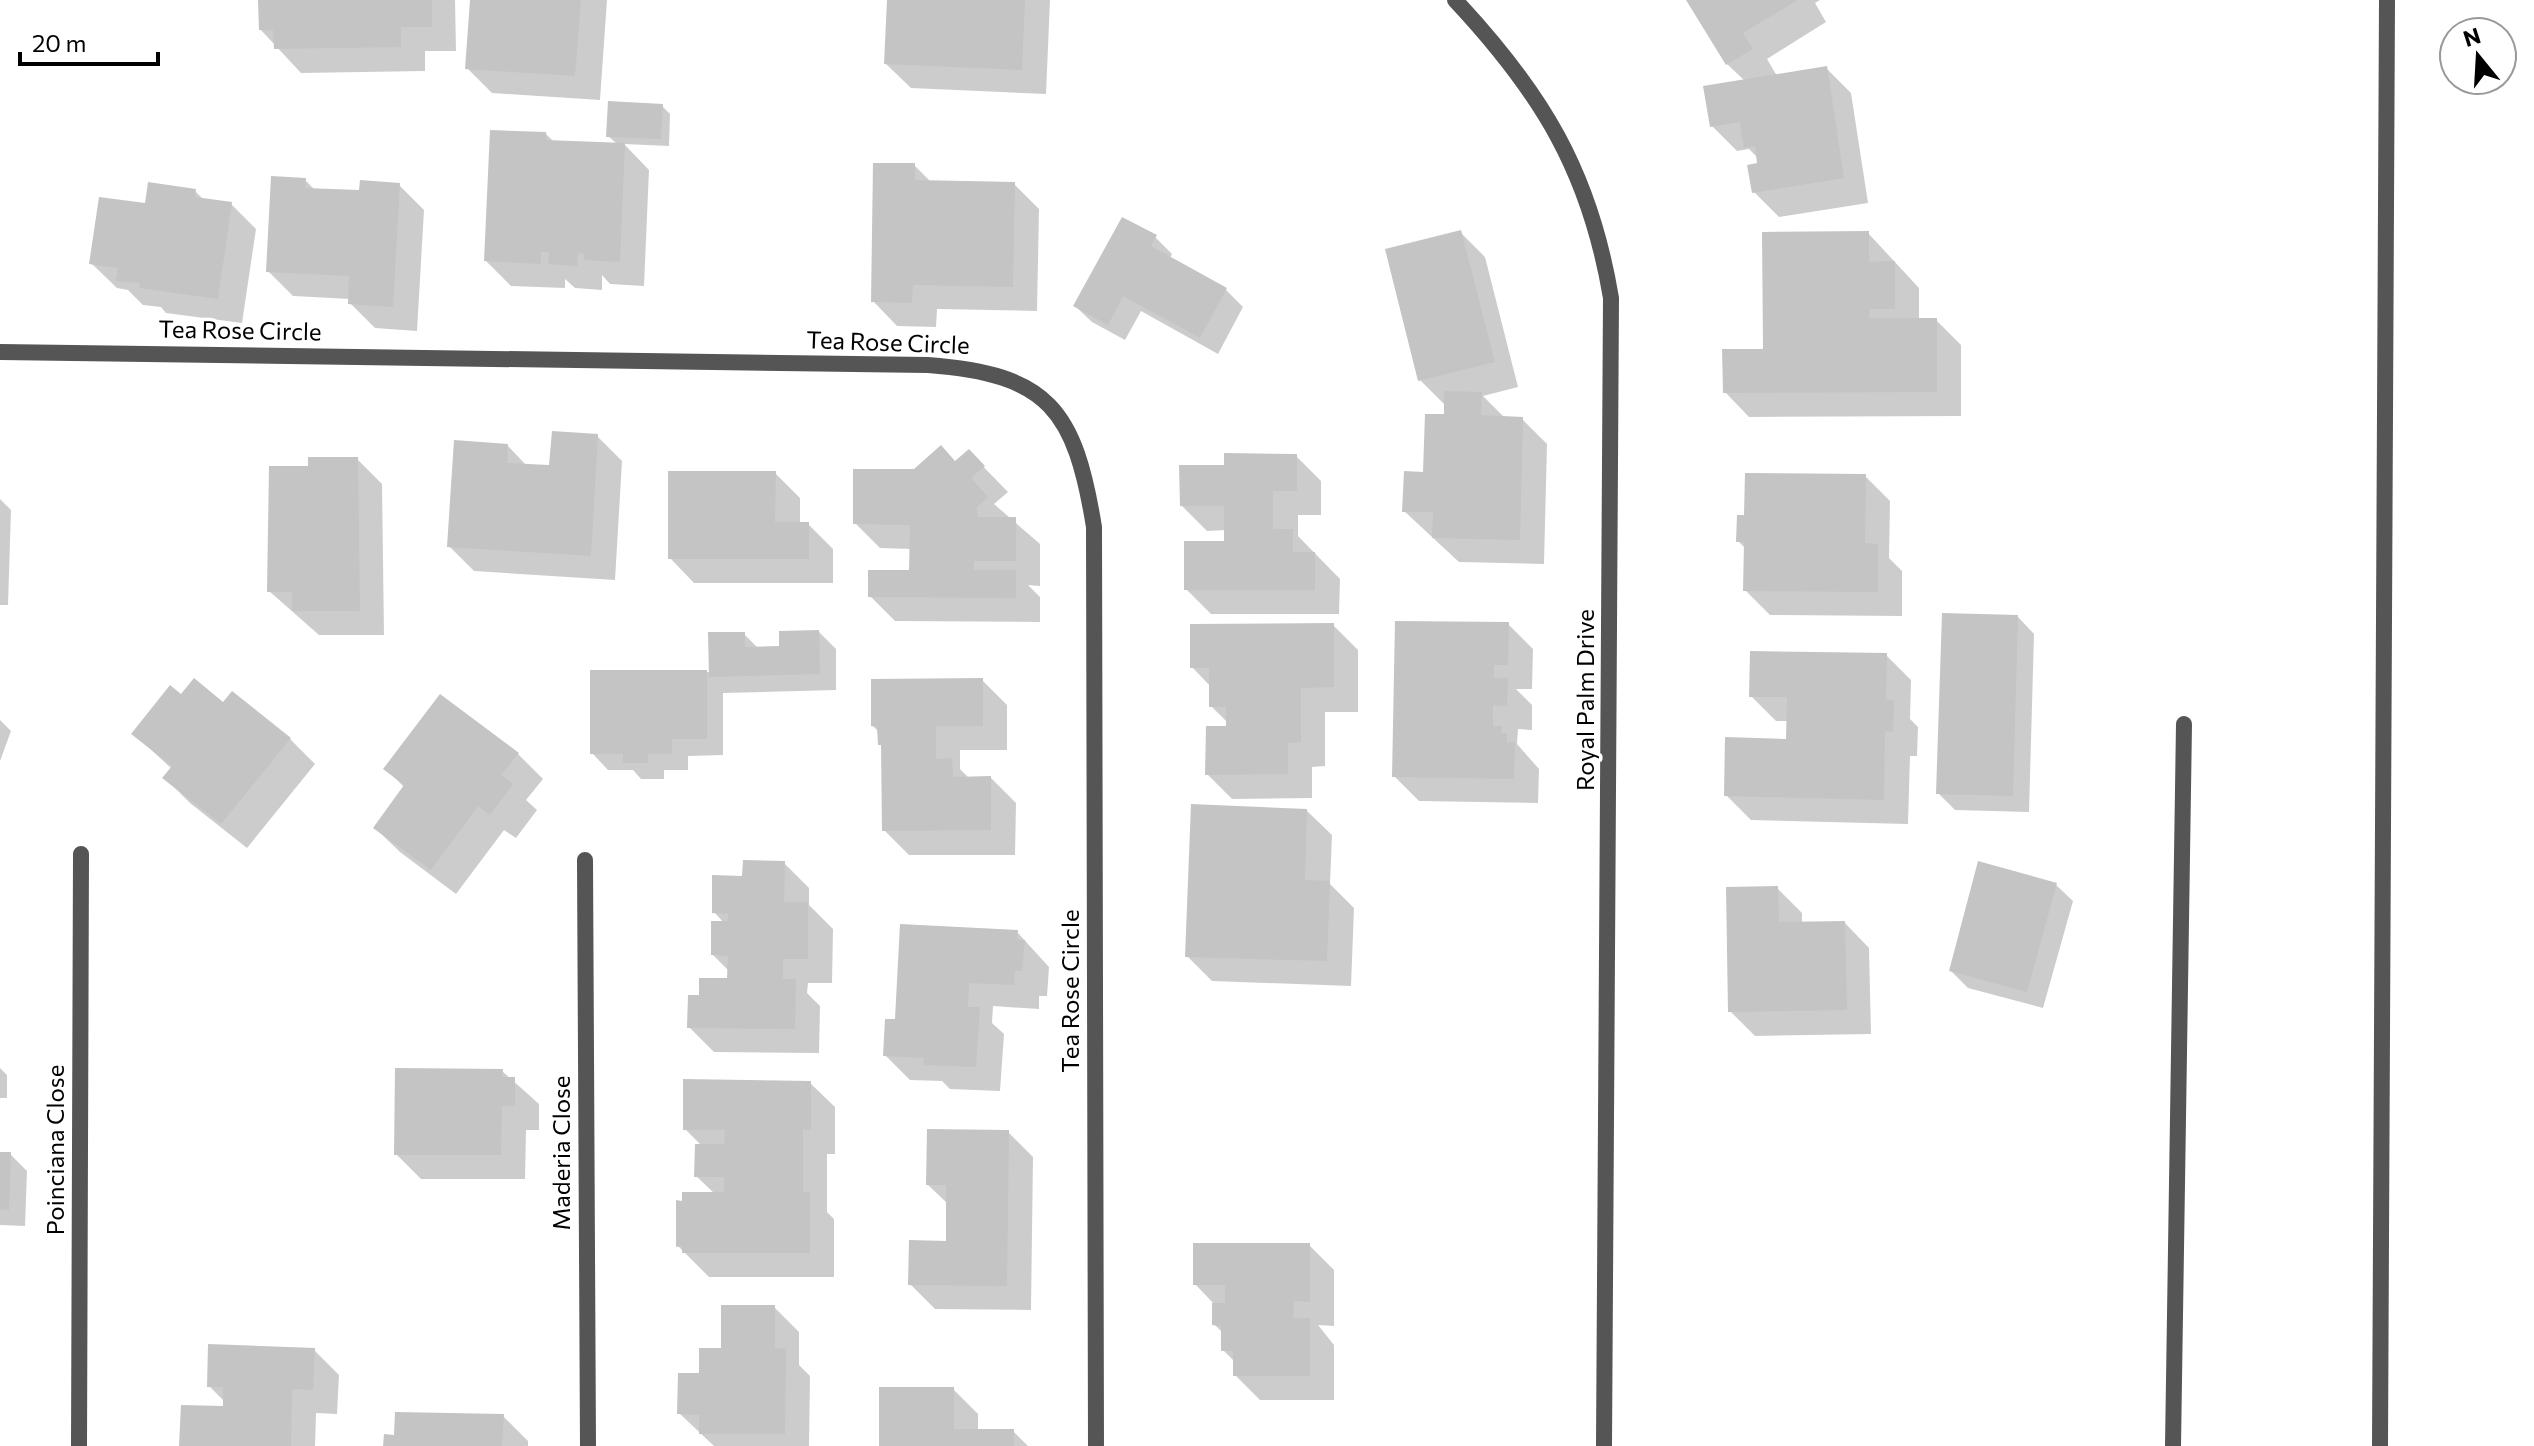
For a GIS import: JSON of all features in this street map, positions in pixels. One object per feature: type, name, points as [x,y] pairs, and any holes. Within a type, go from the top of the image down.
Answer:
[{"type":"street","name":"Royal Palm Drive","points":[[1455,0],[1500,48],[1565,148],[1602,241],[1611,298],[1604,1446]]},
{"type":"street","points":[[2380,1446],[2387,0]]},
{"type":"street","name":"Tea Rose Circle","points":[[0,352],[928,365],[987,371],[1016,380],[1048,404],[1058,414],[1076,449],[1088,486],[1094,527],[1096,1446]]},
{"type":"street","points":[[2173,1446],[2184,724]]},
{"type":"street","name":"Poinciana Close","points":[[79,1446],[81,854]]},
{"type":"street","name":"Maderia Close","points":[[585,860],[588,1446]]},
{"type":"building","points":[[258,0],[432,0],[432,27],[401,27],[401,47],[274,49],[273,30],[259,30]]},
{"type":"building","points":[[470,0],[581,0],[575,76],[465,69]]},
{"type":"building","points":[[887,0],[1025,0],[1022,70],[884,64]]},
{"type":"building","points":[[1686,0],[1798,0],[1743,33],[1753,49],[1726,65]]},
{"type":"building","points":[[1827,66],[1844,178],[1752,193],[1747,165],[1757,163],[1755,146],[1744,148],[1740,122],[1710,127],[1703,86]]},
{"type":"building","points":[[608,101],[663,104],[661,139],[606,137]]},
{"type":"building","points":[[490,130],[546,132],[546,140],[625,143],[620,262],[584,260],[584,254],[578,253],[577,266],[548,264],[549,252],[541,252],[541,264],[484,261]]},
{"type":"building","points":[[873,163],[915,163],[915,180],[1015,182],[1013,287],[913,285],[912,303],[871,302]]},
{"type":"building","points":[[271,176],[306,178],[305,188],[359,190],[360,180],[400,183],[393,307],[348,304],[349,276],[266,272]]},
{"type":"building","points":[[148,182],[196,189],[195,197],[232,202],[218,299],[139,288],[140,283],[116,281],[118,268],[89,264],[99,197],[145,203]]},
{"type":"building","points":[[1122,217],[1157,235],[1151,246],[1227,288],[1200,338],[1123,296],[1108,325],[1073,306]]},
{"type":"building","points":[[1461,230],[1495,362],[1418,381],[1385,249]]},
{"type":"building","points":[[1869,231],[1869,262],[1895,261],[1895,309],[1870,309],[1869,318],[1937,318],[1937,392],[1723,393],[1722,349],[1763,349],[1762,232]]},
{"type":"building","points":[[1444,391],[1482,392],[1481,415],[1523,417],[1520,540],[1432,538],[1433,512],[1402,512],[1404,471],[1423,472],[1425,414],[1444,414]]},
{"type":"building","points":[[552,431],[598,434],[591,556],[447,547],[454,440],[508,444],[507,463],[549,465]]},
{"type":"building","points":[[941,445],[955,461],[969,449],[985,466],[971,478],[988,497],[977,507],[978,517],[1016,517],[1016,561],[974,561],[974,570],[1016,570],[1016,598],[868,597],[868,570],[909,570],[910,525],[853,524],[853,469],[914,469]]},
{"type":"building","points":[[1224,453],[1297,454],[1297,491],[1273,491],[1273,529],[1293,529],[1293,552],[1315,552],[1315,590],[1184,590],[1184,541],[1224,541],[1224,506],[1180,506],[1179,465],[1224,465]]},
{"type":"building","points":[[308,457],[358,457],[360,611],[292,611],[292,592],[267,592],[269,466],[308,466]]},
{"type":"building","points":[[668,471],[776,471],[775,522],[809,522],[809,559],[668,559]]},
{"type":"building","points":[[1745,473],[1866,474],[1865,543],[1878,544],[1878,592],[1743,591],[1744,542],[1736,542],[1737,515],[1744,515]]},
{"type":"building","points":[[1942,613],[2018,615],[2013,796],[1936,794]]},
{"type":"building","points":[[1395,621],[1509,622],[1508,665],[1494,665],[1494,678],[1508,678],[1507,706],[1493,705],[1493,726],[1502,726],[1501,733],[1507,733],[1507,742],[1515,742],[1514,779],[1392,777]]},
{"type":"building","points":[[1334,623],[1334,687],[1301,688],[1301,742],[1288,743],[1288,774],[1205,775],[1206,726],[1226,726],[1226,707],[1209,707],[1209,668],[1190,668],[1190,624]]},
{"type":"building","points":[[819,630],[820,674],[709,677],[708,632],[745,632],[745,647],[779,646],[779,631]]},
{"type":"building","points":[[1750,651],[1887,653],[1886,700],[1894,700],[1893,732],[1885,731],[1884,800],[1724,796],[1725,737],[1786,739],[1787,697],[1749,697]]},
{"type":"building","points":[[590,670],[707,670],[707,739],[672,739],[672,754],[648,754],[648,763],[623,763],[623,754],[590,754]]},
{"type":"building","points":[[194,678],[223,702],[232,691],[291,738],[221,824],[162,778],[172,766],[131,734],[170,685],[181,694]]},
{"type":"building","points":[[983,678],[983,726],[936,726],[936,759],[952,758],[953,777],[991,776],[991,830],[882,831],[881,745],[878,745],[877,727],[871,726],[871,679]]},
{"type":"building","points":[[440,694],[519,753],[501,775],[513,784],[490,815],[478,806],[431,870],[373,828],[404,785],[383,769]]},
{"type":"building","points":[[1191,804],[1307,809],[1305,880],[1330,881],[1327,961],[1185,957]]},
{"type":"building","points":[[743,860],[785,861],[784,902],[808,902],[808,959],[783,959],[783,979],[796,979],[795,1029],[687,1028],[688,995],[699,995],[699,978],[727,978],[728,956],[711,955],[711,921],[728,921],[728,914],[712,913],[712,875],[742,876]]},
{"type":"building","points":[[1978,861],[2057,883],[2027,992],[1949,971]]},
{"type":"building","points":[[1778,886],[1779,922],[1845,921],[1847,1010],[1728,1012],[1726,887]]},
{"type":"building","points":[[900,924],[1018,930],[1017,939],[1025,940],[1022,971],[1015,971],[1014,985],[969,983],[968,1007],[980,1007],[976,1067],[923,1065],[924,1058],[883,1056],[885,1019],[895,1019]]},
{"type":"building","points":[[395,1068],[503,1069],[502,1077],[515,1077],[515,1106],[502,1106],[501,1155],[394,1155]]},
{"type":"building","points":[[683,1079],[811,1081],[811,1130],[803,1130],[803,1192],[810,1192],[810,1253],[682,1253],[682,1246],[676,1247],[676,1200],[682,1201],[682,1192],[724,1192],[724,1177],[694,1177],[695,1144],[724,1144],[725,1130],[683,1130]]},
{"type":"building","points":[[927,1129],[1009,1130],[1007,1286],[908,1285],[909,1240],[946,1241],[946,1185],[926,1185]]},
{"type":"building","points":[[0,1152],[11,1152],[9,1210],[0,1209]]},
{"type":"building","points":[[1193,1243],[1310,1243],[1310,1302],[1294,1301],[1293,1318],[1310,1318],[1310,1376],[1233,1376],[1233,1351],[1221,1351],[1221,1326],[1212,1325],[1212,1303],[1225,1303],[1225,1285],[1193,1285]]},
{"type":"building","points":[[721,1305],[775,1305],[775,1348],[786,1349],[785,1434],[699,1434],[699,1415],[677,1414],[678,1373],[699,1373],[699,1348],[721,1348]]},
{"type":"building","points":[[208,1344],[315,1348],[313,1390],[292,1389],[291,1446],[179,1446],[181,1405],[223,1406],[223,1387],[207,1387]]},
{"type":"building","points":[[879,1387],[954,1387],[954,1429],[1014,1429],[1014,1446],[879,1446]]},
{"type":"building","points":[[395,1412],[504,1414],[502,1446],[383,1446],[384,1434],[394,1435]]}]
